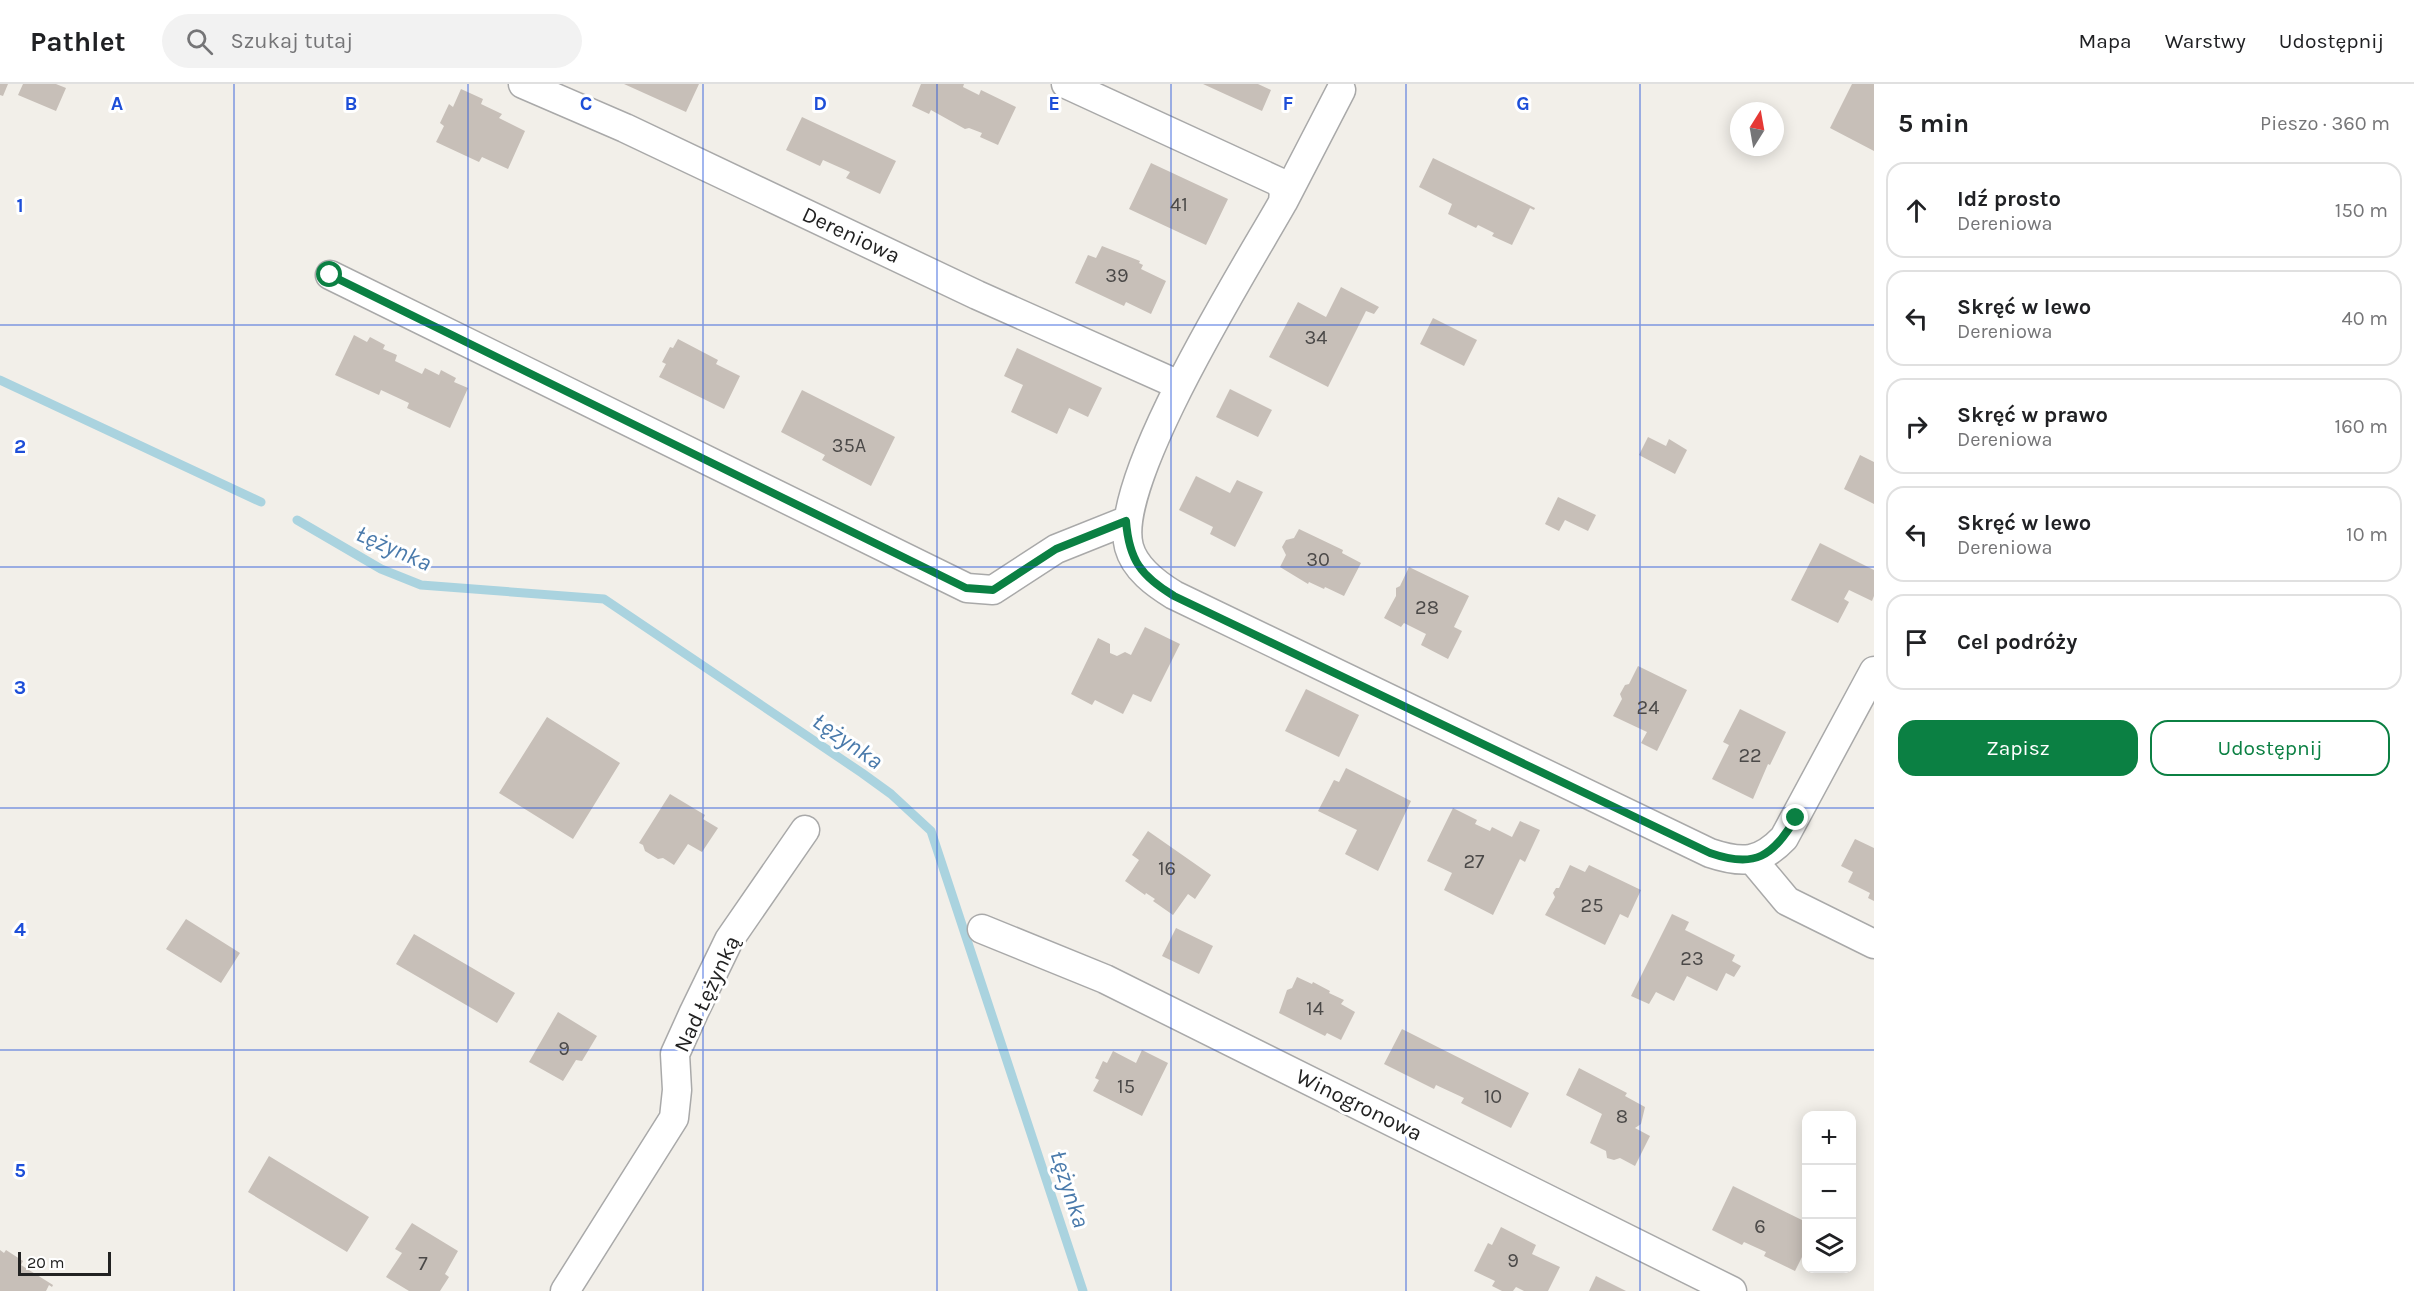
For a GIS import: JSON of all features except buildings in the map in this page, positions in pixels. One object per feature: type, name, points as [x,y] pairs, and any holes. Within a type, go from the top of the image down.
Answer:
[{"type":"street","name":"Dereniowa","points":[[523,84],[625,129],[978,295],[1179,385]]},
{"type":"street","points":[[1066,84],[1279,182],[1284,190],[1283,202]]},
{"type":"street","points":[[1341,90],[1283,202],[1179,385],[1136,481],[1126,521],[1129,548],[1153,583],[1174,596],[1710,853],[1731,860],[1752,859],[1769,853],[1784,838],[1874,671]]},
{"type":"street","points":[[330,275],[966,588],[993,590],[1056,549],[1126,521]]},
{"type":"street","name":"Nad Łężynką","points":[[565,1291],[674,1118],[677,1090],[675,1054],[694,1012],[729,940],[805,830]]},
{"type":"street","points":[[1752,859],[1787,901],[1874,944]]},
{"type":"street","name":"Winogronowa","points":[[982,929],[1105,979],[1732,1291]]},
{"type":"waterway","name":"Łężynka","points":[[0,380],[261,502]]},
{"type":"waterway","name":"Łężynka","points":[[297,520],[381,569],[421,585],[604,599],[862,773],[891,794],[931,831],[1083,1291]]},
{"type":"route","points":[[330,275],[966,588],[993,590],[1056,549],[1126,521],[1129,548],[1140,566],[1153,583],[1174,596],[1710,853],[1731,860],[1752,859],[1769,853],[1784,838],[1796,818]]}]
